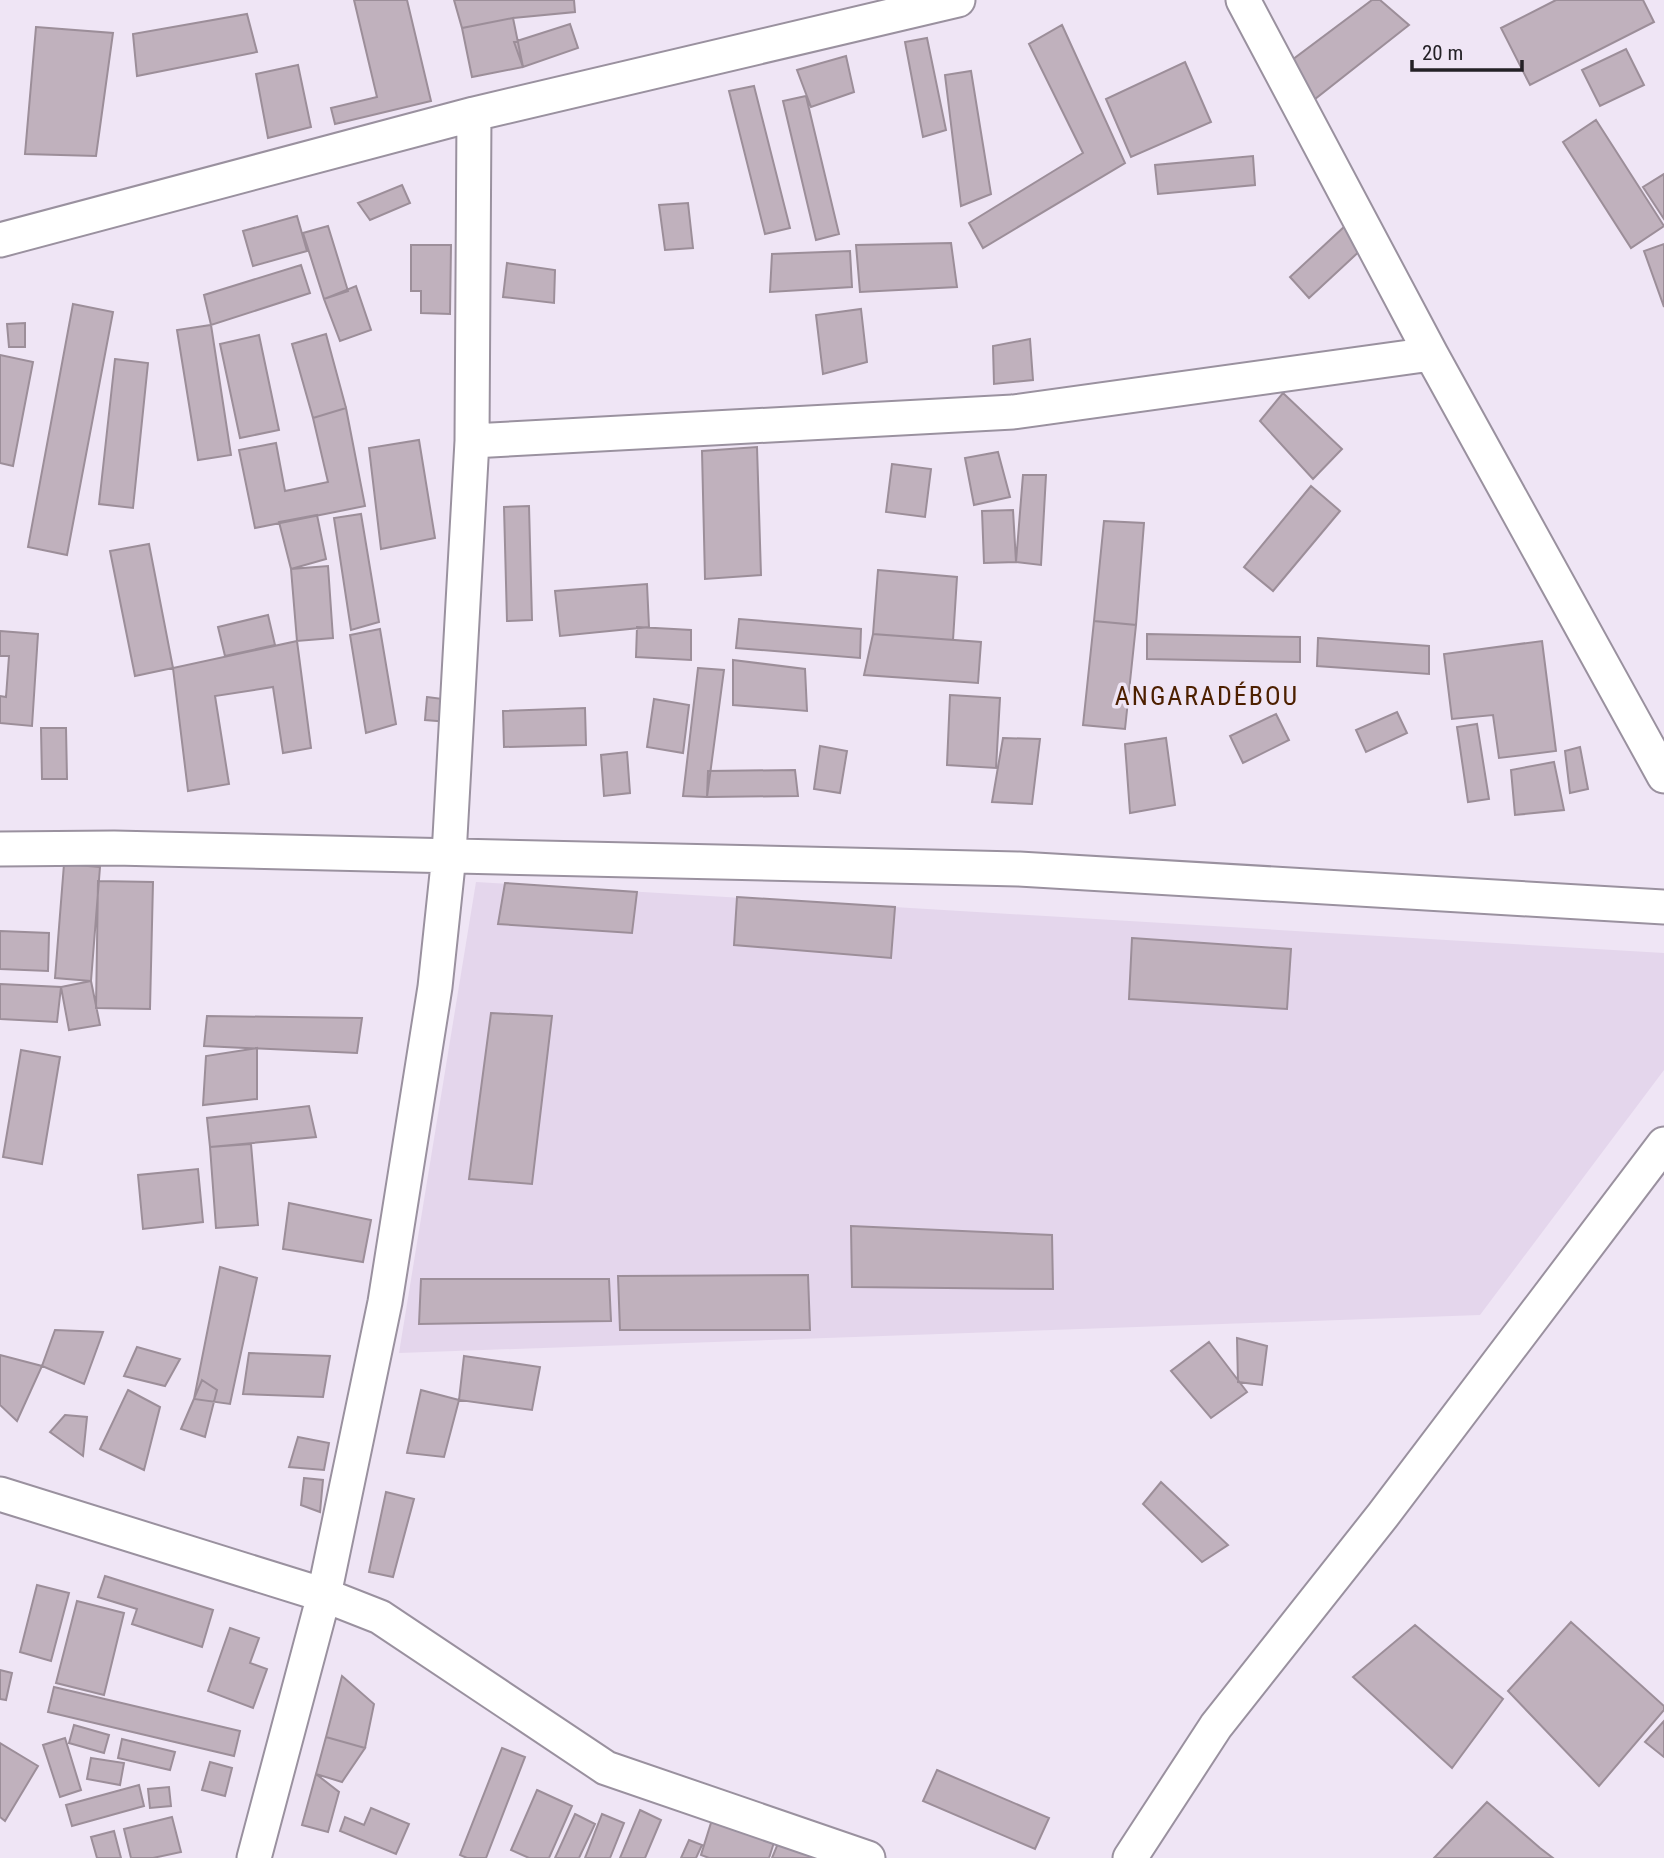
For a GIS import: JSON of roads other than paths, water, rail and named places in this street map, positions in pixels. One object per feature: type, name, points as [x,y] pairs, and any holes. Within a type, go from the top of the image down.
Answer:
[{"type":"street","points":[[1243,0],[1431,354],[1664,776]]},
{"type":"street","points":[[0,240],[474,114],[950,1]]},
{"type":"street","points":[[254,1858],[324,1595],[385,1302],[435,986],[449,855],[472,440],[474,114]]},
{"type":"street","points":[[472,440],[1013,412],[1431,354]]},
{"type":"street","points":[[0,849],[114,848],[1019,869],[1664,908]]},
{"type":"street","points":[[1130,1858],[1216,1726],[1383,1515],[1664,1144]]},
{"type":"street","points":[[0,1494],[324,1595],[380,1617],[606,1768],[868,1858]]},
{"type":"district","name":"ANGARADÉBOU","points":[[1207,696]]}]
